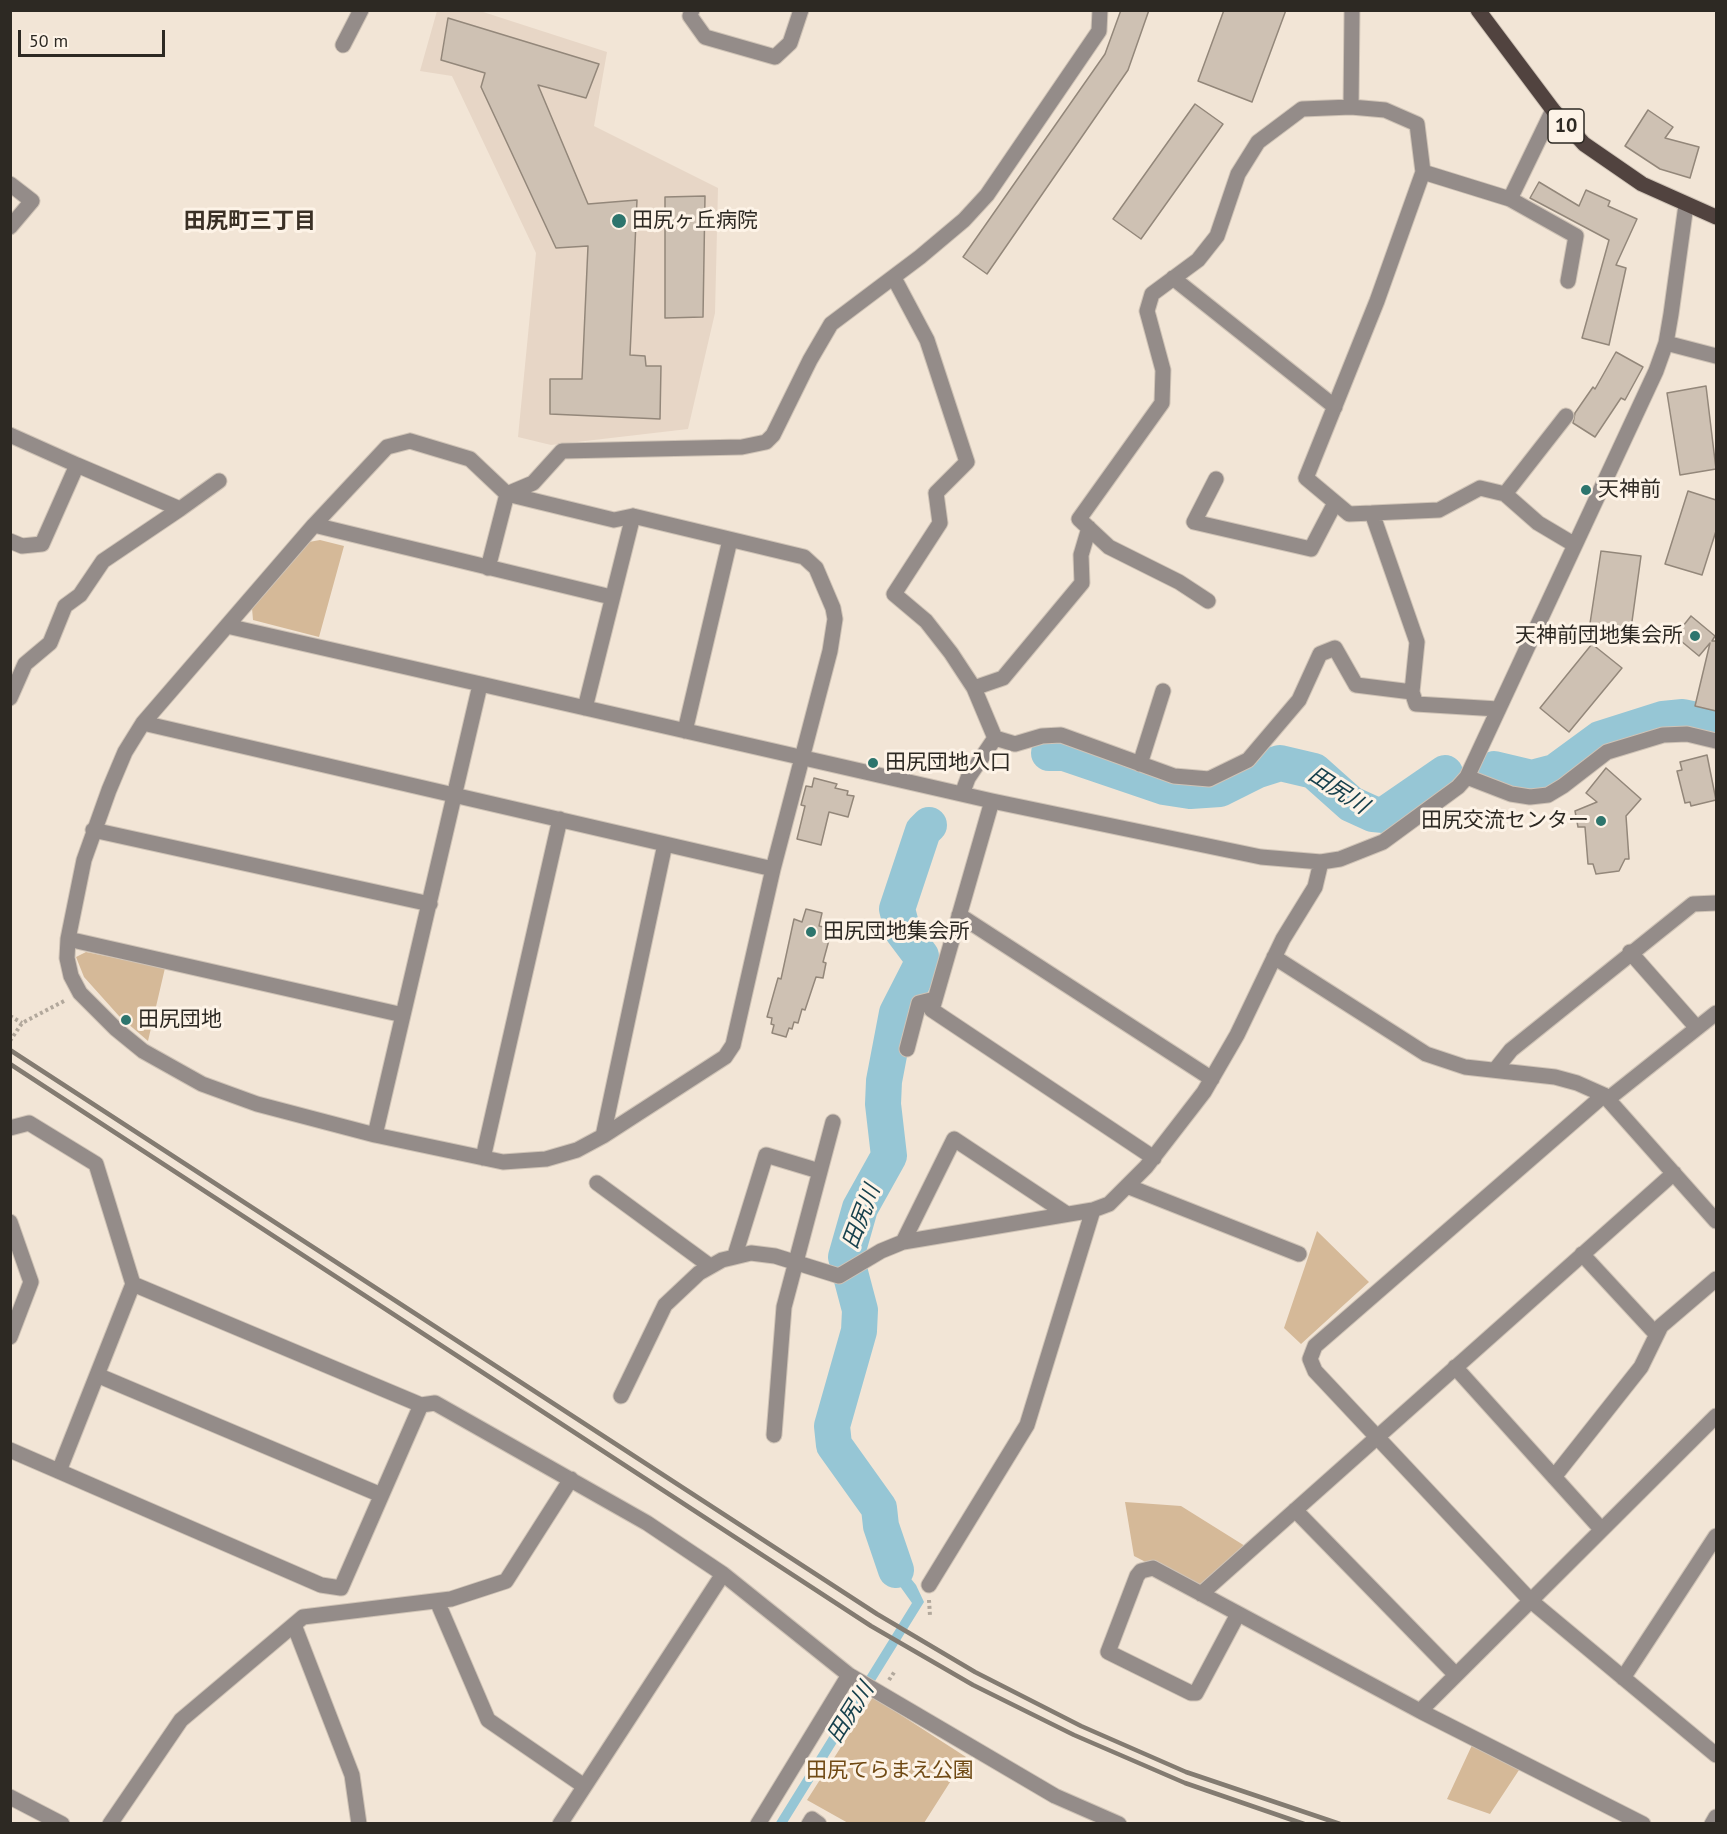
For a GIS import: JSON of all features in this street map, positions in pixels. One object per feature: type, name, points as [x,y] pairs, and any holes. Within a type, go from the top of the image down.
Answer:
[{"type":"main road","name":"10","points":[[1478,10],[1553,110],[1584,144],[1642,184],[1716,218]]},
{"type":"street","points":[[343,45],[361,10]]},
{"type":"street","points":[[692,10],[690,16],[705,37],[776,57],[790,43],[801,10]]},
{"type":"street","points":[[507,494],[533,483],[555,455],[568,450],[742,447],[765,442],[779,427],[810,360],[831,324],[894,278],[964,220],[987,195],[1099,31],[1100,10]]},
{"type":"street","points":[[1351,106],[1352,10]]},
{"type":"street","points":[[1208,601],[1179,582],[1109,547],[1079,519],[1162,402],[1163,370],[1147,310],[1152,294],[1198,260],[1217,236],[1238,174],[1258,142],[1302,109],[1351,106],[1385,110],[1417,124],[1423,172],[1377,301],[1306,478],[1349,514],[1438,510],[1480,488],[1505,494],[1538,523],[1575,545]]},
{"type":"street","points":[[1510,199],[1553,110]]},
{"type":"street","points":[[1423,172],[1510,199],[1576,236],[1568,281]]},
{"type":"street","points":[[10,184],[32,201],[10,227]]},
{"type":"street","points":[[227,626],[992,801],[1261,857],[1321,862],[1340,859],[1383,842],[1458,787],[1467,777],[1656,371],[1666,343],[1686,205]]},
{"type":"street","points":[[894,278],[927,340],[967,462],[936,493],[940,523],[894,594],[926,621],[951,652],[974,688],[995,738]]},
{"type":"street","points":[[1173,278],[1335,407]]},
{"type":"street","points":[[1666,343],[1716,356]]},
{"type":"street","points":[[1505,494],[1566,416]]},
{"type":"street","points":[[10,435],[180,509]]},
{"type":"street","points":[[410,441],[470,459],[507,494],[614,520],[633,516],[804,557],[816,568],[833,608],[835,620],[830,651],[773,869],[736,1040],[730,1051],[725,1057],[603,1136],[577,1150],[546,1159],[518,1163],[483,1158],[375,1135],[257,1104],[202,1084],[143,1051],[96,1011],[80,993],[71,976],[67,958],[68,939],[93,830],[125,752],[143,723],[314,525],[387,447],[410,441]]},
{"type":"street","points":[[10,541],[22,546],[42,544],[77,465]]},
{"type":"street","points":[[1216,479],[1194,522],[1311,549],[1335,503]]},
{"type":"street","points":[[10,698],[25,664],[50,643],[65,606],[80,595],[103,561],[219,481]]},
{"type":"street","points":[[488,568],[507,494]]},
{"type":"street","points":[[1372,513],[1417,642],[1412,692],[1416,704],[1498,709]]},
{"type":"street","points":[[585,708],[633,516]]},
{"type":"street","points":[[314,525],[611,597]]},
{"type":"street","points":[[974,688],[1003,678],[1082,583],[1081,555],[1089,528]]},
{"type":"street","points":[[685,731],[730,540]]},
{"type":"street","points":[[995,738],[1015,744],[1042,736],[1060,735],[1174,776],[1209,779],[1248,760],[1299,700],[1320,654],[1335,648],[1356,685],[1412,692]]},
{"type":"street","points":[[375,1135],[480,685]]},
{"type":"street","points":[[1140,764],[1163,691]]},
{"type":"street","points":[[143,723],[773,869]]},
{"type":"street","points":[[1467,777],[1511,794],[1530,798],[1548,795],[1606,752],[1663,735],[1687,734],[1716,741]]},
{"type":"street","points":[[962,794],[968,778],[995,738]]},
{"type":"street","points":[[992,801],[932,1010],[1154,1158]]},
{"type":"street","points":[[483,1158],[560,819]]},
{"type":"street","points":[[93,830],[430,904]]},
{"type":"street","points":[[603,1136],[665,844]]},
{"type":"street","points":[[621,1396],[665,1305],[710,1266],[735,1255],[750,1253],[794,1262],[839,1275],[881,1251],[903,1242],[987,1230],[1093,1210],[1109,1204],[1154,1158],[1212,1079],[1238,1035],[1274,957],[1315,887],[1321,862]]},
{"type":"street","points":[[1495,1070],[1511,1050],[1630,952],[1693,904],[1716,903]]},
{"type":"street","points":[[959,915],[1212,1079]]},
{"type":"street","points":[[68,939],[403,1015]]},
{"type":"street","points":[[1630,952],[1697,1028]]},
{"type":"street","points":[[1274,957],[1426,1054],[1465,1067],[1555,1077],[1577,1083],[1606,1097],[1716,1221]]},
{"type":"street","points":[[907,1048],[920,1003],[935,999]]},
{"type":"street","points":[[1716,1013],[1606,1097],[1315,1346],[1310,1359],[1315,1371],[1531,1601],[1716,1755]]},
{"type":"street","points":[[774,1435],[784,1307],[794,1262],[833,1122]]},
{"type":"street","points":[[10,1128],[29,1123],[96,1164],[133,1284],[59,1471]]},
{"type":"street","points":[[903,1242],[954,1139],[1067,1214]]},
{"type":"street","points":[[735,1255],[766,1155],[819,1171]]},
{"type":"street","points":[[1201,1594],[1674,1173]]},
{"type":"street","points":[[597,1183],[710,1266]]},
{"type":"street","points":[[1127,1186],[1299,1254]]},
{"type":"street","points":[[929,1585],[1027,1425],[1093,1210]]},
{"type":"street","points":[[10,1222],[31,1282],[10,1336]]},
{"type":"street","points":[[1582,1254],[1656,1334]]},
{"type":"street","points":[[1554,1477],[1641,1367],[1660,1326],[1716,1279]]},
{"type":"street","points":[[133,1284],[421,1405],[435,1403],[646,1523],[723,1574],[854,1678],[1055,1796],[1119,1824]]},
{"type":"street","points":[[1455,1367],[1601,1529]]},
{"type":"street","points":[[97,1375],[381,1495]]},
{"type":"street","points":[[10,1450],[321,1585],[341,1588],[421,1405]]},
{"type":"street","points":[[1420,1711],[1716,1416]]},
{"type":"street","points":[[110,1824],[181,1720],[303,1617],[437,1601],[506,1581],[572,1479]]},
{"type":"street","points":[[1294,1510],[1456,1675]]},
{"type":"street","points":[[1623,1678],[1716,1536]]},
{"type":"street","points":[[1239,1614],[1196,1693],[1191,1693],[1108,1652],[1141,1571],[1153,1568],[1201,1594],[1239,1614],[1420,1711],[1643,1824]]},
{"type":"street","points":[[560,1824],[723,1574]]},
{"type":"street","points":[[437,1601],[488,1720],[584,1786]]},
{"type":"street","points":[[294,1625],[352,1775],[362,1822]]},
{"type":"street","points":[[758,1824],[854,1678]]},
{"type":"street","points":[[10,1797],[62,1824]]},
{"type":"street","points":[[1712,1824],[1716,1817]]},
{"type":"street","points":[[809,1824],[812,1819],[819,1824]]},
{"type":"path","points":[[10,1041],[22,1023],[80,993]]},
{"type":"path","points":[[10,1016],[22,1023]]},
{"type":"shaded area","name":"田尻ヶ丘病院","points":[[437,11],[480,11],[607,52],[594,126],[718,188],[715,313],[688,429],[551,445],[518,437],[536,253],[452,76],[420,71]]},
{"type":"green space","points":[[320,540],[344,546],[319,637],[253,620],[252,608],[309,542]]},
{"type":"green space","points":[[86,952],[165,968],[148,1041],[119,1016],[84,977],[76,957]]},
{"type":"green space","points":[[1317,1231],[1369,1282],[1301,1344],[1284,1328]]},
{"type":"green space","points":[[1125,1502],[1181,1506],[1245,1546],[1200,1590],[1134,1556]]},
{"type":"green space","name":"田尻てらまえ公園","points":[[873,1697],[966,1757],[924,1823],[848,1823],[807,1800]]},
{"type":"green space","points":[[1473,1743],[1521,1767],[1490,1814],[1447,1799]]},
{"type":"water","points":[[887,1524],[899,1564],[916,1585],[924,1602],[787,1823],[775,1824],[912,1603],[887,1568],[875,1527]]},
{"type":"building","points":[[1121,10],[1149,10],[1128,70],[987,274],[963,257],[1105,54]]},
{"type":"building","points":[[1224,10],[1286,10],[1252,102],[1198,81]]},
{"type":"building","points":[[448,18],[599,64],[586,98],[538,85],[588,204],[637,200],[630,355],[645,356],[646,366],[661,366],[660,419],[550,414],[550,379],[582,379],[588,246],[556,248],[481,87],[485,73],[441,60]]},
{"type":"building","points":[[1195,104],[1223,124],[1141,239],[1113,219]]},
{"type":"building","points":[[1648,110],[1673,127],[1665,138],[1699,147],[1690,178],[1660,169],[1625,146]]},
{"type":"building","points":[[1539,182],[1579,206],[1586,190],[1610,201],[1608,206],[1637,219],[1616,265],[1626,268],[1609,345],[1582,338],[1609,240],[1530,198]]},
{"type":"building","points":[[705,196],[703,317],[665,318],[665,197]]},
{"type":"building","points":[[1616,352],[1643,367],[1625,400],[1621,398],[1595,437],[1573,423],[1575,413],[1593,387],[1595,389]]},
{"type":"building","points":[[1706,386],[1716,469],[1680,475],[1667,393]]},
{"type":"building","points":[[1688,491],[1716,500],[1716,531],[1702,575],[1665,564]]},
{"type":"building","points":[[1601,551],[1641,556],[1630,636],[1589,630]]},
{"type":"building","points":[[1691,616],[1715,636],[1712,641],[1716,641],[1716,711],[1695,706],[1710,643],[1699,656],[1675,636]]},
{"type":"building","points":[[1592,644],[1622,668],[1569,732],[1540,708]]},
{"type":"building","points":[[1707,755],[1716,800],[1691,806],[1690,802],[1685,803],[1677,771],[1682,770],[1680,762]]},
{"type":"building","name":"田尻交流センター","points":[[1606,768],[1641,799],[1626,816],[1629,859],[1625,859],[1619,871],[1596,874],[1593,864],[1588,864],[1585,827],[1578,827],[1575,811],[1597,802],[1586,793]]},
{"type":"building","points":[[814,778],[837,784],[835,788],[848,791],[847,795],[854,796],[848,817],[829,812],[821,845],[797,839],[805,806],[801,805],[806,786],[812,787]]},
{"type":"building","points":[[806,909],[822,913],[819,926],[832,929],[823,962],[826,963],[823,978],[816,977],[805,1010],[802,1009],[798,1023],[794,1022],[786,1037],[772,1033],[774,1025],[771,1024],[772,1018],[767,1017],[778,978],[781,979],[794,919],[802,922]]},
{"type":"waterway","name":"田尻川","points":[[1494,769],[1532,778],[1555,772],[1600,739],[1663,719],[1683,717],[1716,724]]},
{"type":"waterway","name":"田尻川","points":[[1049,753],[1064,753],[1164,787],[1190,791],[1220,789],[1258,770],[1280,763],[1314,771],[1351,804],[1373,814],[1384,815],[1445,773]]},
{"type":"waterway","name":"田尻川","points":[[896,1570],[881,1526],[879,1508],[834,1445],[832,1426],[859,1331],[860,1310],[846,1257],[860,1208],[889,1156],[883,1104],[884,1081],[897,1013],[921,966],[921,956],[903,932],[897,909],[923,831],[929,825]]},
{"type":"railway","points":[[10,1050],[877,1614],[975,1672],[1081,1726],[1186,1772],[1340,1824]]},
{"type":"railway","points":[[10,1064],[871,1626],[973,1685],[1074,1735],[1185,1783],[1304,1824]]},
{"type":"place","name":"田尻ヶ丘病院","points":[[619,221]]},
{"type":"place","name":"天神前","points":[[1586,490]]},
{"type":"place","name":"天神前団地集会所","points":[[1695,636]]},
{"type":"place","name":"田尻団地入口","points":[[873,763]]},
{"type":"place","name":"田尻交流センター","points":[[1601,821]]},
{"type":"place","name":"田尻団地集会所","points":[[811,932]]},
{"type":"place","name":"田尻団地","points":[[126,1020]]},
{"type":"district","name":"田尻町三丁目","points":[[250,222]]}]
